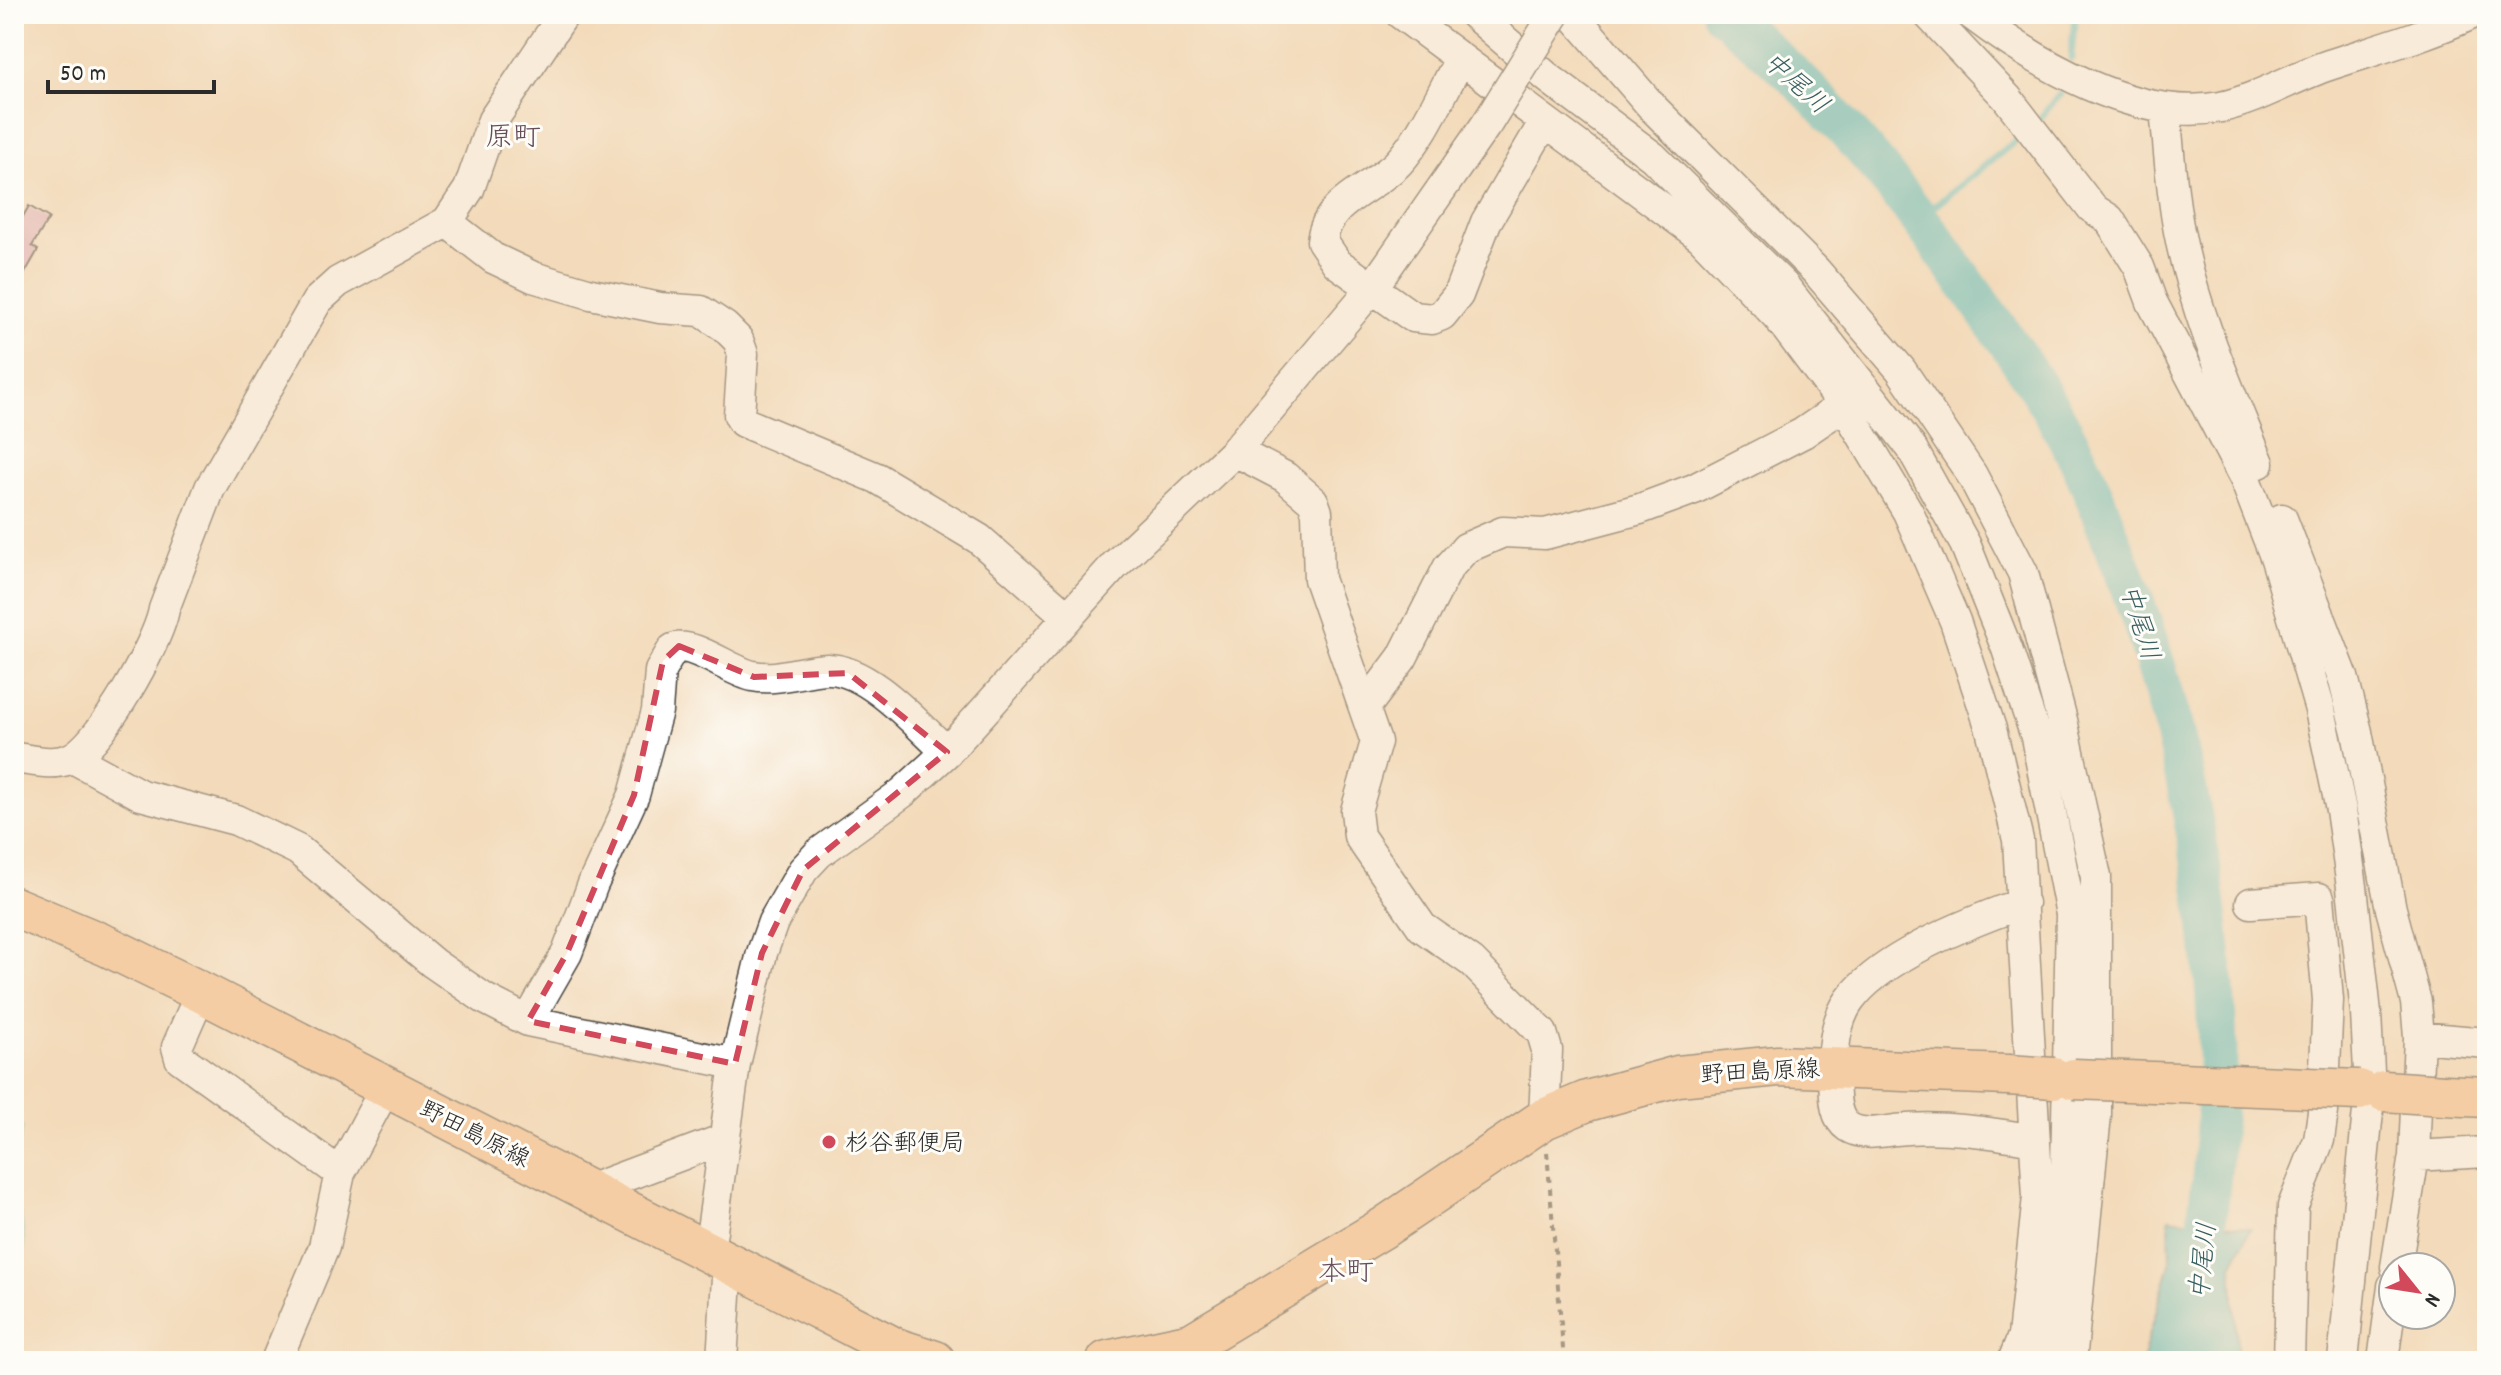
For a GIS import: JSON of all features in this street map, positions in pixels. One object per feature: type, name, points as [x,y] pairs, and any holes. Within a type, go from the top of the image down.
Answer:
[{"type":"main road","name":"野田島原線","points":[[14,907],[107,946],[201,992],[895,1348],[935,1361]]},
{"type":"main road","name":"野田島原線","points":[[1107,1361],[1192,1343],[1383,1228],[1544,1119],[1587,1101],[1678,1076],[1778,1066],[2487,1097]]},
{"type":"street","points":[[14,758],[55,764],[73,758],[95,737],[161,628],[164,609],[210,488],[317,301],[338,282],[447,222],[469,189],[493,120],[564,14]]},
{"type":"street","points":[[1401,14],[1701,237],[1778,317],[1844,405],[1908,512],[1955,621],[1991,729],[2018,840],[2038,1197],[2023,1336],[2013,1361]]},
{"type":"street","points":[[1474,14],[1547,77],[1653,157],[1793,297],[1911,447],[1965,544],[2007,649],[2036,737],[2071,914],[2065,1078],[2066,1174],[2042,1361]]},
{"type":"street","points":[[722,1361],[718,1257],[724,1139],[735,1064],[762,953],[778,912],[803,870],[819,853],[902,793],[947,752],[1115,565],[1235,451],[1373,287],[1488,122],[1555,14]]},
{"type":"street","points":[[1572,14],[1654,109],[1816,271],[1901,370],[1972,475],[2023,573],[2062,720],[2096,877],[2096,1115],[2071,1361]]},
{"type":"street","points":[[1928,14],[2031,130],[2092,208],[2109,219],[2139,267],[2152,302],[2225,436],[2276,559],[2302,642],[2341,810],[2366,1013],[2371,1091],[2343,1361]]},
{"type":"street","points":[[1971,14],[2003,38],[2075,79],[2165,108],[2196,111],[2225,106],[2328,65],[2416,39],[2472,14]]},
{"type":"street","points":[[1460,60],[1400,161],[1343,202],[1323,229],[1322,241],[1327,253],[1403,311],[1422,320],[1432,319],[1451,307],[1486,222],[1545,121]]},
{"type":"street","points":[[2165,108],[2179,230],[2206,329],[2343,677],[2391,909],[2416,1002],[2419,1037],[2414,1156],[2399,1251]]},
{"type":"street","points":[[447,222],[493,258],[533,277],[591,294],[660,308],[701,311],[738,340],[743,354],[739,415],[743,422],[877,478],[979,539],[1068,617]]},
{"type":"street","points":[[1366,706],[1408,649],[1448,568],[1466,548],[1503,532],[1545,534],[1640,509],[1694,489],[1790,440],[1844,405]]},
{"type":"street","points":[[1235,451],[1285,477],[1313,501],[1317,512],[1319,579],[1366,706],[1376,742],[1356,811],[1359,836],[1422,927],[1472,962],[1534,1020],[1547,1050],[1544,1119]]},
{"type":"street","points":[[528,1021],[567,953],[593,884],[634,795],[657,711],[660,671],[673,649],[687,647],[754,677],[833,669],[848,673],[878,690],[947,752]]},
{"type":"street","points":[[73,758],[141,795],[236,820],[273,835],[298,850],[433,963],[485,999],[528,1021],[735,1064]]},
{"type":"street","points":[[2251,903],[2319,898],[2328,1000],[2319,1140],[2293,1206],[2289,1361]]},
{"type":"street","points":[[2023,903],[1960,925],[1860,987],[1838,1021],[1833,1068],[1837,1111],[1845,1126],[1856,1131],[1868,1133],[1918,1128],[2034,1140]]},
{"type":"street","points":[[201,992],[177,1047],[180,1058],[340,1173]]},
{"type":"street","points":[[2419,1037],[2487,1043]]},
{"type":"street","points":[[276,1361],[324,1247],[340,1173],[386,1087]]},
{"type":"street","points":[[588,1190],[724,1139]]},
{"type":"street","points":[[2414,1156],[2487,1152]]},
{"type":"street","points":[[2383,1361],[2387,1331]]},
{"type":"path","points":[[1544,1119],[1564,1361]]},
{"type":"path","points":[[133,1361],[154,1361]]},
{"type":"highlighted area","points":[[679,646],[754,677],[848,673],[947,752],[803,870],[762,953],[735,1064],[528,1021],[567,953],[634,795],[663,661]]},
{"type":"water","points":[[2169,1218],[2251,1228],[2232,1265],[2238,1361],[2142,1361],[2170,1263]]},
{"type":"building","points":[[29,206],[49,218],[32,246],[38,250],[14,292],[14,232]]},
{"type":"waterway","name":"中尾川","points":[[1722,14],[1788,70],[1848,132],[1904,198],[1987,312],[2033,380],[2074,451],[2132,594],[2170,716],[2185,778],[2197,840],[2213,967],[2217,1031],[2216,1114],[2210,1196],[2190,1361]]},
{"type":"waterway","points":[[2071,58],[2075,14]]},
{"type":"waterway","points":[[2036,123],[2060,94]]},
{"type":"waterway","points":[[1920,218],[2024,134]]},
{"type":"waterway","points":[[14,1155],[20,1128]]},
{"type":"waterway","points":[[14,1204],[22,1238],[14,1271]]},
{"type":"place","name":"杉谷郵便局","points":[[829,1142]]},
{"type":"district","name":"原町","points":[[513,135]]},
{"type":"district","name":"本町","points":[[1346,1270]]}]
